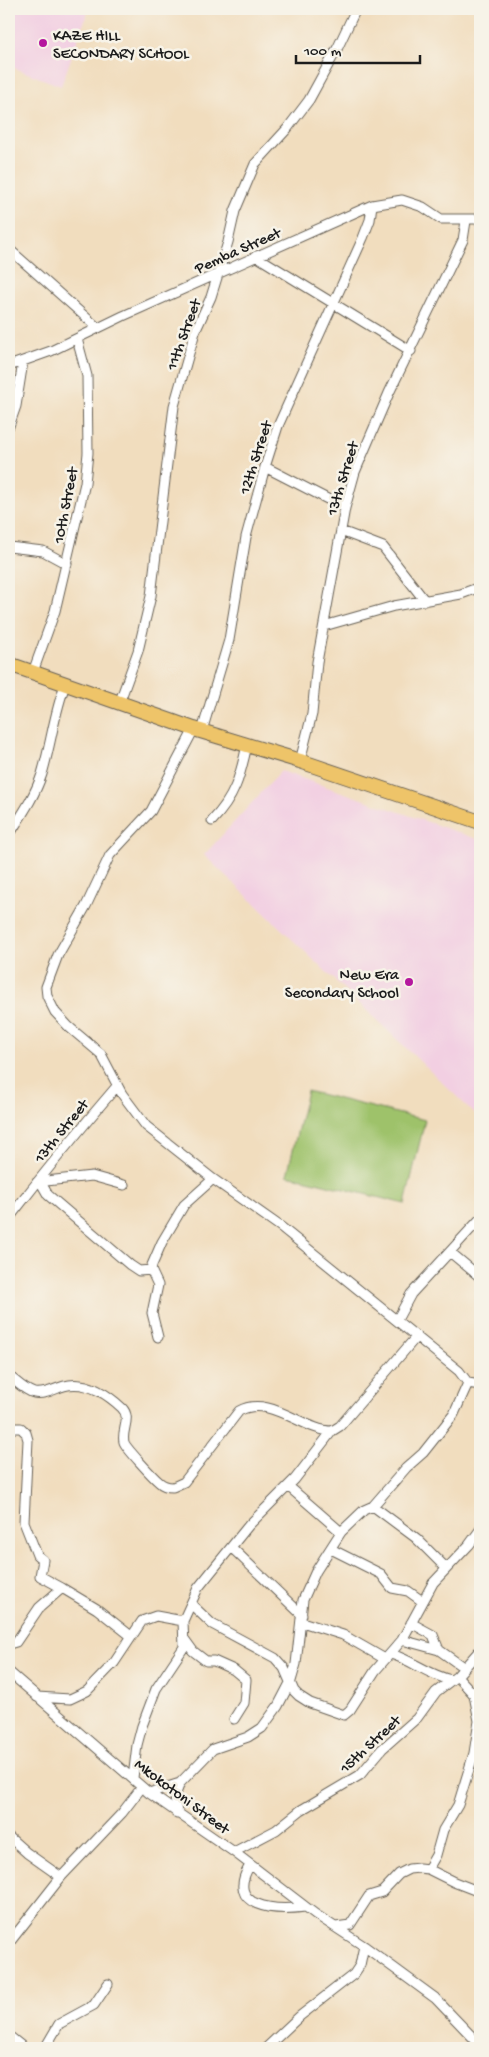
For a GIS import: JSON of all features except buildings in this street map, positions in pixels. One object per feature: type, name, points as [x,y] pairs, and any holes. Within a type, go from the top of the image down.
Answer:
[{"type":"highway","points":[[9,664],[65,685],[120,701],[198,730],[300,761],[480,822]]},
{"type":"street","name":"11th Street","points":[[120,701],[138,651],[151,596],[174,406],[195,332],[211,297],[216,275],[230,235],[235,211],[255,164],[287,129],[309,100],[334,55],[356,9]]},
{"type":"street","name":"Pemba Street","points":[[9,366],[77,339],[256,256],[372,205],[391,200],[407,201],[423,207],[441,219],[466,220],[480,218]]},
{"type":"street","name":"12th Street","points":[[372,205],[367,229],[278,426],[246,537],[229,640],[198,730],[151,811],[110,855],[86,906],[58,956],[46,987],[47,996],[55,1012],[69,1027],[101,1054],[108,1064],[117,1086],[132,1110],[146,1126],[213,1179],[281,1227],[459,1371],[468,1383]]},
{"type":"street","name":"13th Street","points":[[300,761],[312,714],[324,626],[345,508],[355,472],[463,240],[466,220]]},
{"type":"street","points":[[9,249],[98,328]]},
{"type":"street","points":[[256,256],[411,351]]},
{"type":"street","name":"10th Street","points":[[33,672],[55,611],[67,564],[84,483],[88,453],[87,376],[77,339]]},
{"type":"street","points":[[9,426],[16,406],[22,362]]},
{"type":"street","points":[[265,467],[345,508]]},
{"type":"street","points":[[341,531],[383,547],[425,601]]},
{"type":"street","points":[[9,547],[43,551],[67,564]]},
{"type":"street","points":[[324,626],[394,606],[461,594],[480,587]]},
{"type":"street","points":[[9,835],[32,797],[41,775],[56,709],[65,685]]},
{"type":"street","points":[[212,821],[226,804],[242,774],[247,745]]},
{"type":"street","name":"13th Street","points":[[9,1218],[117,1086]]},
{"type":"street","points":[[38,1182],[92,1176],[124,1184]]},
{"type":"street","points":[[158,1337],[152,1313],[158,1285],[151,1270],[162,1242],[184,1205],[213,1179]]},
{"type":"street","points":[[38,1182],[48,1195],[123,1260],[140,1270],[151,1270]]},
{"type":"street","points":[[397,1320],[412,1294],[480,1219]]},
{"type":"street","points":[[450,1252],[480,1276]]},
{"type":"street","points":[[133,1778],[137,1745],[142,1726],[156,1689],[181,1653],[185,1640],[183,1621],[204,1578],[232,1548],[249,1524],[288,1486],[332,1431],[340,1426],[417,1336]]},
{"type":"street","points":[[9,1376],[25,1389],[34,1393],[48,1393],[64,1386],[78,1384],[88,1385],[102,1393],[124,1410],[126,1419],[123,1435],[127,1448],[159,1482],[169,1487],[179,1486],[184,1482],[239,1411],[244,1408],[260,1408],[282,1412],[315,1428],[332,1431]]},
{"type":"street","points":[[177,1814],[175,1796],[180,1783],[213,1749],[248,1737],[262,1728],[278,1706],[296,1664],[303,1600],[308,1584],[341,1532],[364,1510],[373,1506],[406,1468],[423,1453],[461,1401],[468,1383],[480,1384]]},
{"type":"street","points":[[9,1428],[21,1428],[26,1433],[28,1440],[24,1522],[37,1555],[43,1560],[40,1576],[97,1609],[131,1636]]},
{"type":"street","points":[[288,1486],[323,1519],[341,1532]]},
{"type":"street","points":[[373,1506],[416,1538],[446,1568]]},
{"type":"street","points":[[192,1605],[212,1624],[275,1658],[284,1668],[294,1691],[310,1703],[344,1715],[350,1710],[374,1671],[402,1640],[433,1583],[469,1545],[480,1530]]},
{"type":"street","points":[[232,1548],[302,1618],[388,1657],[407,1659],[434,1676],[454,1678],[477,1698],[478,1721],[474,1753],[458,1805],[443,1830],[436,1856],[428,1869]]},
{"type":"street","points":[[331,1548],[381,1574],[392,1588],[408,1591],[422,1601]]},
{"type":"street","points":[[9,1644],[16,1642],[39,1608],[62,1588]]},
{"type":"street","points":[[36,1697],[70,1699],[86,1692],[114,1663],[142,1621],[150,1616],[183,1621]]},
{"type":"street","points":[[410,1623],[433,1635],[439,1650]]},
{"type":"street","points":[[185,1640],[202,1659],[214,1661],[234,1670],[246,1680],[244,1703],[234,1719]]},
{"type":"street","points":[[402,1640],[439,1650],[463,1667]]},
{"type":"street","name":"15th Street","points":[[234,1852],[276,1830],[301,1810],[360,1774],[382,1749],[417,1718],[436,1692],[454,1678],[480,1650]]},
{"type":"street","name":"Mkokotoni Street","points":[[9,1672],[145,1790],[435,1998],[480,2045]]},
{"type":"street","points":[[9,1944],[61,1877],[145,1790],[180,1783]]},
{"type":"street","points":[[9,1837],[27,1854],[61,1877]]},
{"type":"street","points":[[250,1865],[242,1888],[244,1894],[255,1904],[284,1910],[305,1906]]},
{"type":"street","points":[[336,1927],[351,1923],[369,1896],[382,1892],[399,1874],[409,1869],[428,1869],[454,1882],[480,1890]]},
{"type":"street","points":[[266,2048],[300,2016],[354,1974],[360,1965],[364,1946]]},
{"type":"street","points":[[45,2048],[59,2024],[94,2005],[108,1984]]},
{"type":"street","points":[[9,2036],[24,2048]]},
{"type":"shaded area","name":"KAZE HILL SECONDARY SCHOOL","points":[[13,9],[89,9],[61,86],[9,66],[9,19]]},
{"type":"shaded area","name":"New Era Secondary School","points":[[281,771],[480,840],[480,1110],[476,1115],[204,855]]},
{"type":"green space","points":[[307,1091],[425,1120],[405,1204],[287,1175]]},
{"type":"place","name":"KAZE HILL SECONDARY SCHOOL","points":[[43,43]]},
{"type":"place","name":"New Era Secondary School","points":[[409,982]]}]
